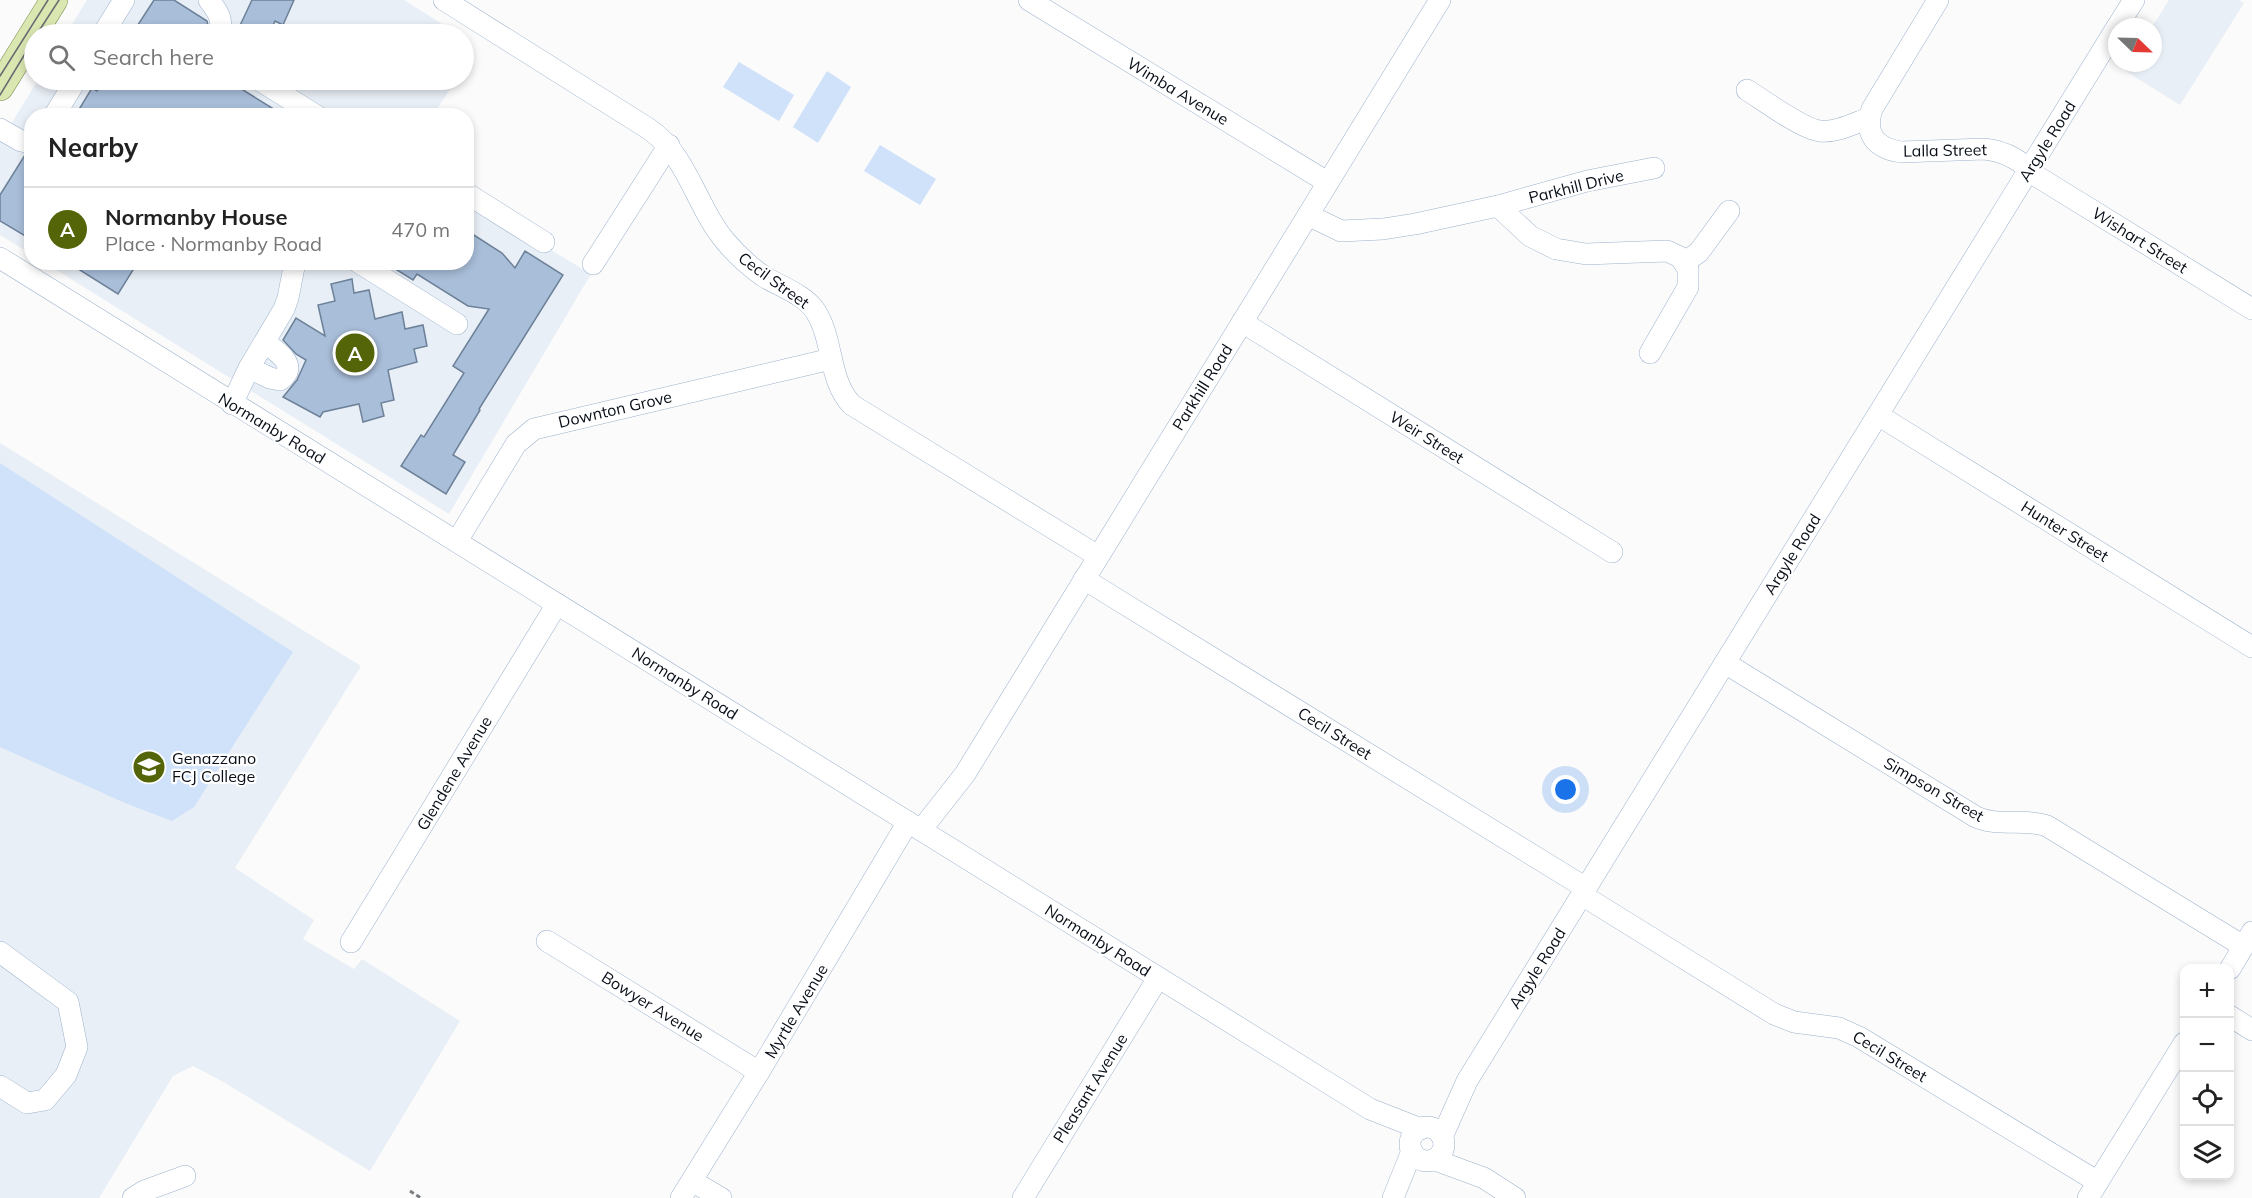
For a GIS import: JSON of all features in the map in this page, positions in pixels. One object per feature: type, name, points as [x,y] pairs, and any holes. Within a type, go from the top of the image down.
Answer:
[{"type":"main road","points":[[42,24],[54,0]]},
{"type":"main road","points":[[0,87],[24,55]]},
{"type":"street","points":[[109,24],[124,0]]},
{"type":"street","points":[[209,0],[219,13],[222,24]]},
{"type":"street","name":"Cecil Street","points":[[444,0],[649,129],[669,145],[712,223],[736,254],[751,267],[805,300],[816,311],[845,398],[857,409],[1098,556]]},
{"type":"street","name":"Wimba Avenue","points":[[1029,0],[1327,183]]},
{"type":"street","name":"Parkhill Road","points":[[922,830],[965,774],[1440,0]]},
{"type":"street","points":[[1748,90],[1802,124],[1820,131],[1841,128],[1869,118],[1876,101],[1938,0]]},
{"type":"street","name":"Argyle Road","points":[[2123,18],[2134,0]]},
{"type":"street","name":"Argyle Road","points":[[1395,1198],[2108,42]]},
{"type":"street","points":[[59,108],[70,90]]},
{"type":"street","points":[[275,90],[304,108]]},
{"type":"street","name":"Lalla Street","points":[[1869,118],[1869,130],[1872,136],[1882,146],[1893,151],[1997,150],[2009,154],[2030,169]]},
{"type":"street","points":[[0,129],[24,142]]},
{"type":"street","points":[[593,264],[669,145]]},
{"type":"street","name":"Parkhill Drive","points":[[1312,208],[1341,231],[1383,229],[1498,206],[1587,181],[1654,168]]},
{"type":"street","name":"Wishart Street","points":[[2030,169],[2038,177],[2252,309]]},
{"type":"street","points":[[474,198],[543,242]]},
{"type":"street","name":"Parkhill Drive","points":[[1498,206],[1530,236],[1556,249],[1586,254],[1667,251],[1675,253],[1685,262]]},
{"type":"street","points":[[1650,353],[1688,287],[1688,269],[1685,262],[1700,252],[1729,211]]},
{"type":"street","name":"Normanby Road","points":[[0,258],[1515,1198]]},
{"type":"street","points":[[232,404],[249,368],[279,320],[288,298],[293,270]]},
{"type":"street","points":[[371,270],[457,324]]},
{"type":"street","name":"Weir Street","points":[[1242,322],[1612,552]]},
{"type":"street","points":[[249,368],[275,380],[280,380],[287,373],[287,361],[265,343]]},
{"type":"street","name":"Downton Grove","points":[[457,541],[516,444],[534,429],[831,359]]},
{"type":"street","name":"Hunter Street","points":[[1878,415],[2252,647]]},
{"type":"street","name":"Cecil Street","points":[[1084,579],[1584,891],[1774,1014],[1794,1022],[1839,1028],[1859,1037],[2093,1190]]},
{"type":"street","name":"Glendene Avenue","points":[[351,942],[557,604]]},
{"type":"street","name":"Simpson Street","points":[[1725,663],[1976,817],[1989,821],[2037,823],[2047,826],[2248,939]]},
{"type":"street","name":"Myrtle Avenue","points":[[687,1189],[759,1072],[922,830]]},
{"type":"street","points":[[2232,964],[2248,939]]},
{"type":"street","name":"Bowyer Avenue","points":[[547,940],[759,1072]]},
{"type":"street","points":[[0,952],[68,1002],[76,1047],[66,1075],[45,1100],[27,1102],[0,1086]]},
{"type":"street","name":"Pleasant Avenue","points":[[1023,1198],[1158,978]]},
{"type":"street","points":[[2232,1018],[2252,1030]]},
{"type":"street","points":[[2093,1190],[2180,1049]]},
{"type":"street","points":[[133,1198],[144,1191],[185,1176]]},
{"type":"street","points":[[687,1189],[721,1198]]},
{"type":"path","points":[[410,1191],[421,1198]]},
{"type":"shaded area","points":[[87,0],[404,0],[442,24],[72,24]]},
{"type":"shaded area","points":[[2169,0],[2239,0],[2244,3],[2180,105],[2127,72],[2162,72],[2162,18],[2158,18]]},
{"type":"shaded area","points":[[739,62],[794,95],[779,121],[723,87]]},
{"type":"shaded area","points":[[827,71],[851,87],[818,143],[793,127]]},
{"type":"shaded area","points":[[32,90],[449,90],[438,108],[24,108],[24,250],[0,235],[0,142]]},
{"type":"shaded area","points":[[880,145],[936,179],[920,205],[864,171]]},
{"type":"shaded area","points":[[474,193],[546,247],[591,274],[449,514],[56,270],[474,270]]},
{"type":"shaded area","name":"Genazzano FCJ College","points":[[0,443],[361,666],[235,868],[314,920],[303,939],[354,969],[362,959],[460,1021],[370,1171],[193,1066],[173,1076],[99,1198],[0,1198]]},
{"type":"shaded area","points":[[0,463],[293,652],[194,807],[172,821],[125,803],[0,747]]},
{"type":"building","points":[[154,0],[174,0],[207,21],[208,24],[138,24]]},
{"type":"building","points":[[252,0],[294,0],[283,24],[275,21],[274,24],[241,24]]},
{"type":"building","points":[[91,90],[243,90],[272,108],[80,108]]},
{"type":"building","points":[[24,157],[24,235],[0,221],[0,195]]},
{"type":"building","points":[[474,235],[502,253],[515,268],[525,251],[563,275],[479,409],[453,455],[465,462],[446,494],[401,466],[421,435],[424,437],[464,373],[453,366],[489,309],[468,306],[417,274],[413,280],[397,270],[474,270]]},
{"type":"building","points":[[80,270],[133,270],[118,294]]},
{"type":"building","points":[[352,279],[354,293],[369,290],[375,319],[402,312],[405,329],[423,325],[427,346],[414,349],[417,362],[388,370],[394,400],[381,403],[384,416],[363,422],[359,404],[323,412],[320,417],[283,397],[297,380],[306,360],[296,354],[283,340],[296,318],[325,336],[318,305],[335,301],[331,284]]},
{"type":"tram line","points":[[33,24],[48,0]]},
{"type":"tram line","points":[[43,24],[59,0]]},
{"type":"tram line","points":[[0,76],[24,38]]},
{"type":"tram line","points":[[0,95],[24,55]]},
{"type":"place","name":"Normanby House","points":[[355,353]]},
{"type":"place","name":"Genazzano FCJ College","points":[[149,767]]}]
